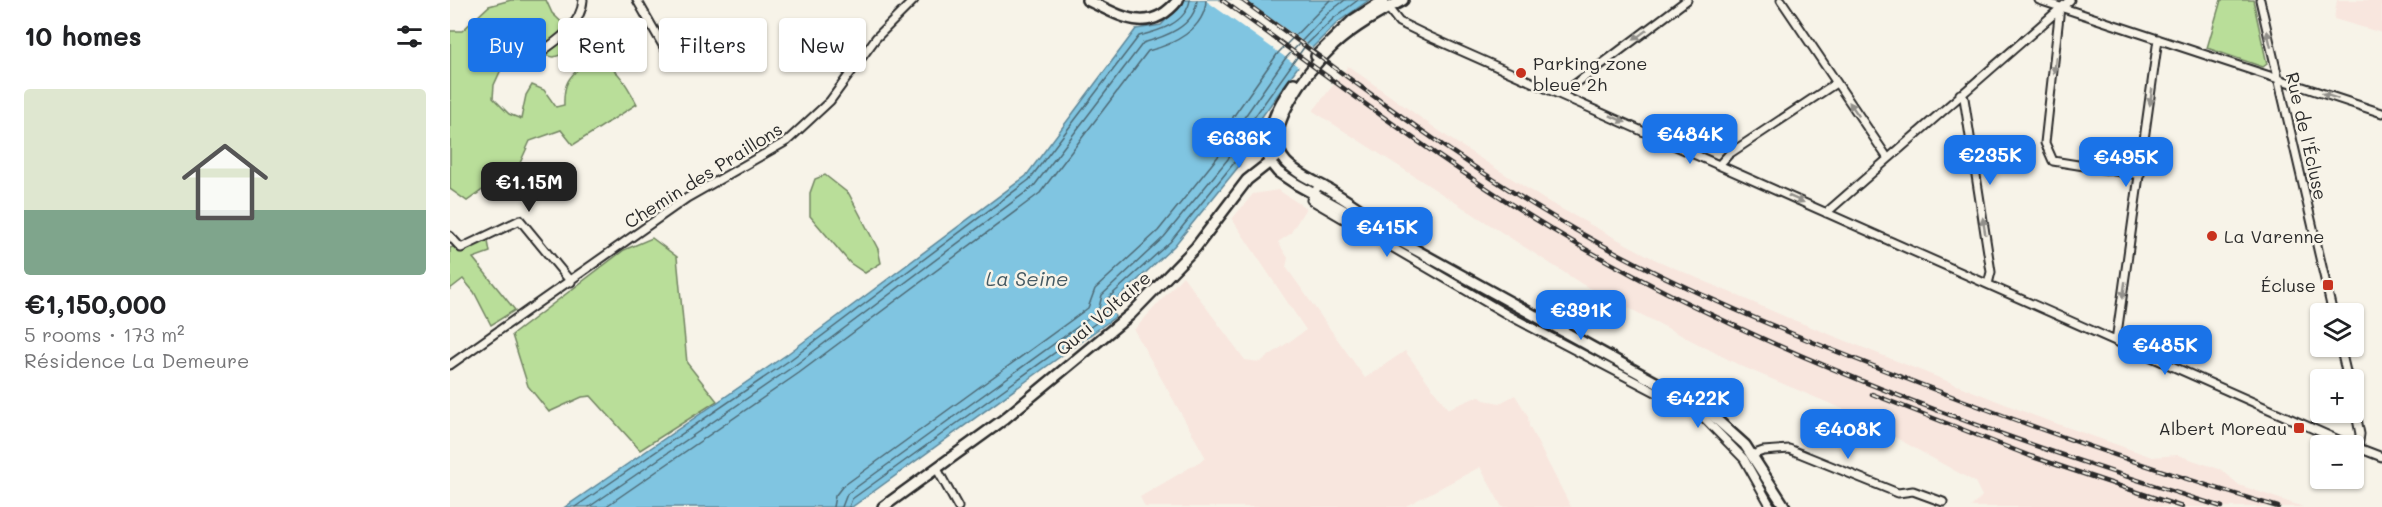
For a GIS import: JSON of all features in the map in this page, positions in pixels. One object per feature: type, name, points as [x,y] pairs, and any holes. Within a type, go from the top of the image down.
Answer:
[{"type":"street","points":[[546,47],[568,31],[581,14],[583,0]]},
{"type":"street","points":[[637,0],[659,39]]},
{"type":"street","name":"Chemin des Praillons","points":[[450,365],[571,282],[687,198],[786,141],[830,101],[876,38],[914,0]]},
{"type":"street","points":[[1087,0],[1125,17],[1144,21],[1161,17],[1178,0]]},
{"type":"street","points":[[1403,0],[1385,3],[1339,32],[1302,71],[1276,113],[1267,140],[1269,161],[1278,172],[1314,193],[1689,399],[1728,428],[1752,455],[1785,507]]},
{"type":"street","points":[[1564,96],[1566,91],[1687,0]]},
{"type":"street","points":[[1781,0],[1887,157]]},
{"type":"street","points":[[2039,0],[2382,113]]},
{"type":"street","points":[[1826,213],[1887,157],[2070,0]]},
{"type":"street","name":"Rue de l'Écluse","points":[[2260,0],[2330,303]]},
{"type":"street","points":[[1385,3],[1399,22],[1408,27],[2327,435]]},
{"type":"street","points":[[1385,3],[1335,44],[1303,80],[1280,123],[1277,141],[1280,154],[1295,170],[1353,204],[1404,241]]},
{"type":"street","points":[[2060,7],[2045,143],[2048,155],[2053,161],[2140,175]]},
{"type":"street","points":[[2116,341],[2158,39]]},
{"type":"street","points":[[1719,165],[1729,154],[1836,83]]},
{"type":"street","points":[[1960,94],[1964,98],[1991,272],[1988,284]]},
{"type":"street","name":"Quai Voltaire","points":[[883,507],[1003,420],[1131,314],[1196,247],[1247,180],[1280,154]]},
{"type":"street","points":[[1319,184],[1311,200],[1508,315],[1642,388],[1703,417],[1744,459],[1771,507]]},
{"type":"street","points":[[450,236],[461,248],[520,220],[571,282]]},
{"type":"street","points":[[1425,266],[1431,256]]},
{"type":"street","points":[[1752,455],[1763,451],[1789,449],[1898,493],[1914,491],[1943,502]]},
{"type":"street","points":[[2364,451],[2382,457]]},
{"type":"street","points":[[937,469],[958,507]]},
{"type":"shaded area","points":[[2337,0],[2382,0],[2382,33],[2334,19]]},
{"type":"shaded area","points":[[1348,66],[1452,140],[1545,200],[1654,259],[1786,317],[2035,416],[2152,457],[2178,455],[2222,470],[2239,485],[2303,507],[1971,507],[1982,496],[1975,482],[1850,412],[1741,366],[1582,284],[1313,111]]},
{"type":"shaded area","points":[[1278,190],[1306,208],[1290,234],[1278,242],[1288,258],[1286,267],[1365,378],[1405,351],[1448,409],[1479,396],[1484,400],[1500,403],[1515,395],[1528,416],[1529,426],[1571,507],[1502,507],[1480,467],[1404,507],[1145,507],[1140,497],[1206,458],[1134,330],[1183,276],[1245,360],[1260,362],[1306,330],[1232,219],[1253,194]]},
{"type":"green space","points":[[511,0],[546,0],[552,13],[558,19],[558,56],[546,56],[546,18],[476,18],[489,6]]},
{"type":"green space","points":[[2221,0],[2253,0],[2267,64],[2263,67],[2207,48]]},
{"type":"green space","points":[[468,25],[468,72],[500,72],[494,85],[493,98],[509,114],[521,119],[526,95],[532,85],[544,90],[556,107],[564,105],[565,90],[575,72],[616,72],[637,104],[573,145],[561,130],[530,141],[520,163],[467,201],[450,189],[450,31],[462,31]]},
{"type":"green space","points":[[825,175],[849,194],[878,249],[881,263],[865,273],[850,263],[810,216],[810,193],[815,179]]},
{"type":"green space","points":[[487,236],[490,252],[473,258],[515,310],[491,325],[474,292],[463,279],[450,289],[450,248]]},
{"type":"green space","points":[[652,238],[677,257],[687,363],[717,401],[640,450],[591,396],[582,397],[549,412],[528,386],[512,335],[624,250]]},
{"type":"water","name":"La Seine","points":[[1185,0],[1369,0],[1338,22],[1310,50],[1253,129],[1252,142],[1239,166],[1174,246],[1112,304],[1115,317],[852,507],[565,507],[786,355],[1026,176],[1136,29],[1161,25]]},
{"type":"pier","points":[[1205,0],[1245,0],[1314,49],[1299,67]]},
{"type":"railway","points":[[1222,0],[1401,130],[1493,192],[1587,250],[1663,291],[1819,363],[1978,426],[2222,507]]},
{"type":"railway","points":[[1242,0],[1458,156],[1547,213],[1628,259],[1735,309],[1881,369],[2078,442],[2278,507]]},
{"type":"railway","points":[[1872,394],[2030,456],[2182,507]]},
{"type":"place","name":"Parking zone bleue 2h","points":[[1521,73]]},
{"type":"place","name":"La Varenne","points":[[2212,236]]},
{"type":"place","name":"Écluse","points":[[2328,285]]},
{"type":"place","name":"Albert Moreau","points":[[2299,428]]}]
